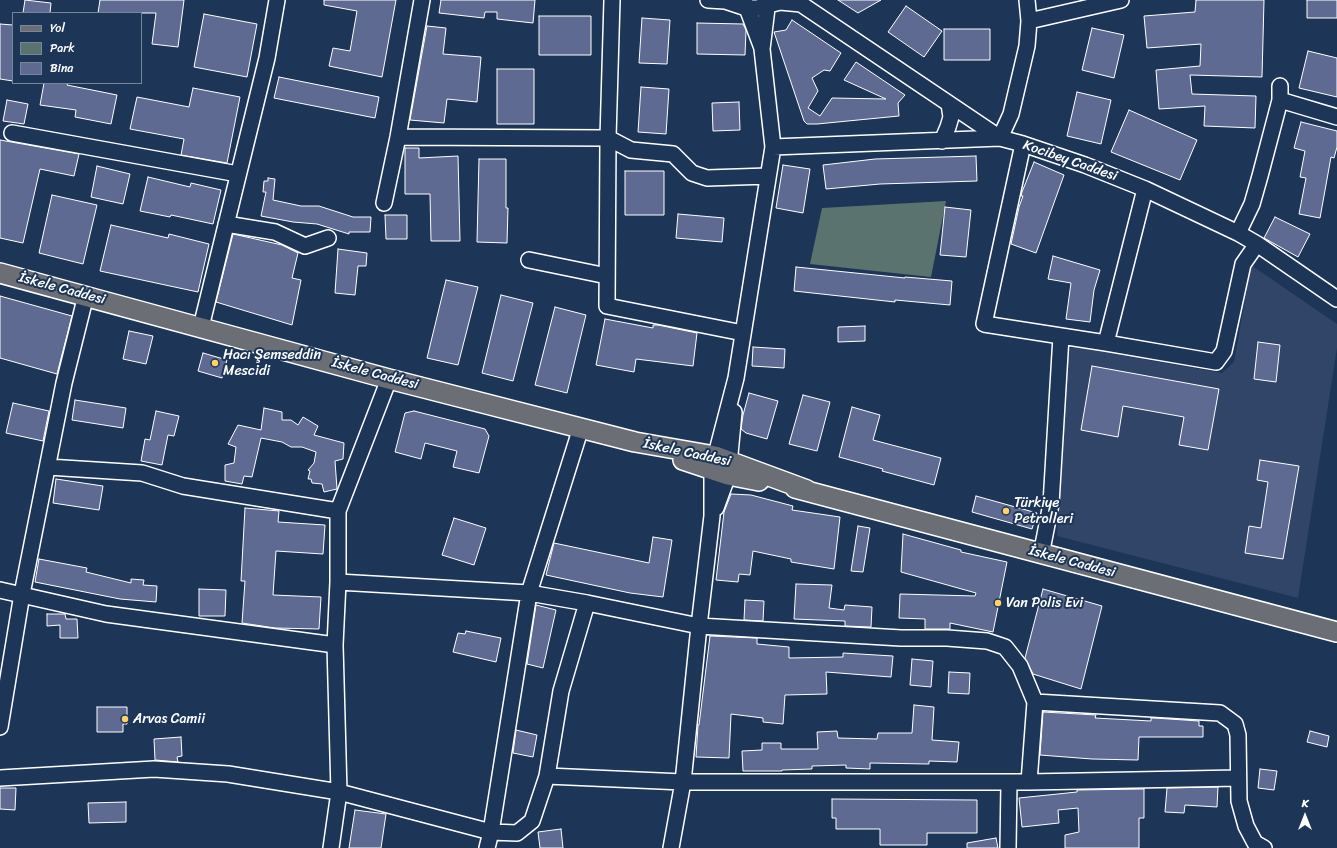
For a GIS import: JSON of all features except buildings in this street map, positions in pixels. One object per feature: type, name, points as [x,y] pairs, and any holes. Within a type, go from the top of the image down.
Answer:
[{"type":"main road","name":"İskele Caddesi","points":[[0,273],[389,378],[722,465],[807,490],[1041,554],[1337,632]]},
{"type":"street","points":[[201,327],[266,58],[277,0]]},
{"type":"street","points":[[384,204],[398,137],[422,0]]},
{"type":"street","points":[[612,0],[608,138],[607,306],[743,333]]},
{"type":"street","points":[[708,0],[745,4],[798,2],[1000,138],[1011,114],[1027,46],[1029,21],[1027,0]]},
{"type":"street","points":[[1029,21],[1121,0]]},
{"type":"street","points":[[671,848],[683,782],[712,516],[722,465],[773,147],[762,49],[768,3]]},
{"type":"street","points":[[745,4],[762,49]]},
{"type":"street","points":[[1238,233],[1252,204],[1280,93],[1337,117]]},
{"type":"street","points":[[942,141],[948,127],[950,117],[949,104]]},
{"type":"street","points":[[12,133],[238,174]]},
{"type":"street","points":[[398,137],[608,138],[631,150],[673,154],[692,173],[707,178],[768,176]]},
{"type":"street","name":"Kocibey Caddesi","points":[[773,147],[1000,138],[1023,144],[1085,165],[1145,189],[1238,233],[1257,244],[1337,299]]},
{"type":"street","points":[[1023,144],[984,324],[1216,362],[1224,351],[1243,264],[1257,244]]},
{"type":"street","points":[[1106,343],[1145,189]]},
{"type":"street","points":[[226,224],[275,232],[305,246],[328,238]]},
{"type":"street","points":[[529,260],[607,276]]},
{"type":"street","points":[[0,727],[22,594],[64,384],[86,295]]},
{"type":"street","points":[[1041,554],[1051,504],[1061,336]]},
{"type":"street","points":[[331,848],[339,792],[335,645],[338,582],[338,510],[389,378]]},
{"type":"street","points":[[487,848],[492,832],[529,593],[578,437]]},
{"type":"street","points":[[48,466],[142,473],[183,486],[338,510]]},
{"type":"street","points":[[338,582],[529,593],[587,602],[699,626],[901,638],[947,638],[987,641],[1005,647],[1020,666],[1035,702],[1029,782]]},
{"type":"street","points":[[0,590],[106,614],[335,645]]},
{"type":"street","points":[[0,778],[154,769],[228,774],[339,792],[492,832],[516,833],[532,821],[547,776],[561,691],[587,602]]},
{"type":"street","points":[[1035,702],[1220,712],[1235,724],[1238,735],[1239,801],[1246,826],[1256,846]]},
{"type":"street","points":[[547,776],[683,782],[1029,782],[1238,778]]},
{"type":"street","points":[[1008,848],[1009,782]]},
{"type":"shaded area","points":[[1251,265],[1337,324],[1337,348],[1298,598],[1057,536],[1065,351],[1074,347],[1222,373],[1234,362]]},
{"type":"green space","points":[[946,201],[931,277],[810,264],[822,208]]},
{"type":"place","name":"Hacı Şemseddin Mescidi","points":[[215,363]]},
{"type":"place","name":"Türkiye Petrolleri","points":[[1006,511]]},
{"type":"place","name":"Van Polis Evi","points":[[998,603]]},
{"type":"place","name":"Arvas Camii","points":[[125,719]]}]
